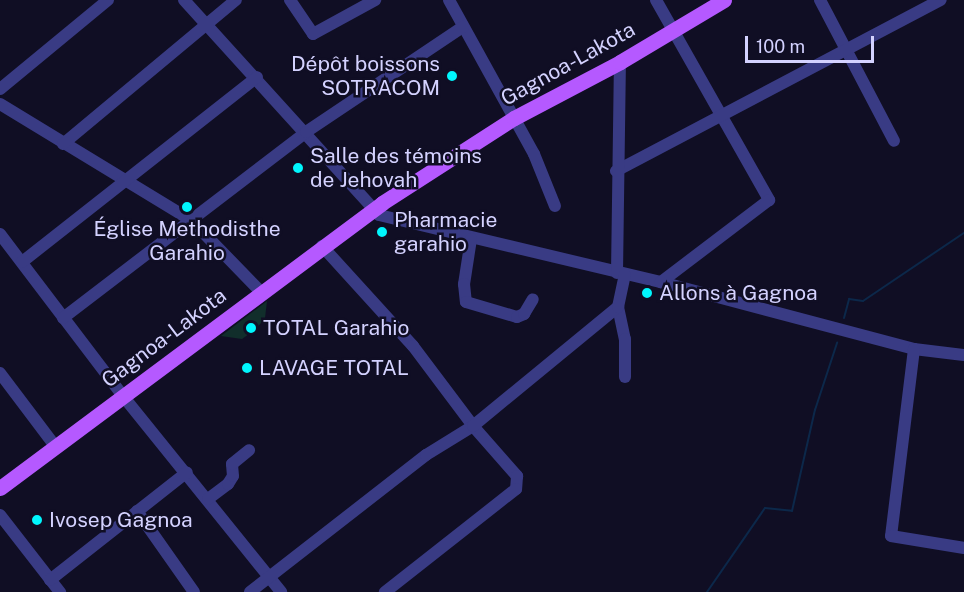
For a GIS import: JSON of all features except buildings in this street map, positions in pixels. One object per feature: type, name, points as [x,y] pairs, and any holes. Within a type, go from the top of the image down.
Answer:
[{"type":"main road","name":"Gagnoa-Lakota","points":[[0,488],[260,291],[374,210],[514,118],[620,62],[671,28],[724,0]]},
{"type":"street","points":[[0,89],[108,0]]},
{"type":"street","points":[[184,0],[379,215],[471,239],[661,282],[914,349],[964,355]]},
{"type":"street","points":[[63,144],[236,0]]},
{"type":"street","points":[[290,0],[313,34],[375,0]]},
{"type":"street","points":[[448,0],[514,118],[555,206]]},
{"type":"street","points":[[656,0],[719,117],[769,200],[661,282]]},
{"type":"street","points":[[820,0],[894,141]]},
{"type":"street","points":[[616,171],[941,0]]},
{"type":"street","points":[[63,318],[306,132],[463,27]]},
{"type":"street","points":[[620,62],[616,171],[621,274],[618,307],[625,339],[625,377]]},
{"type":"street","points":[[22,262],[128,181],[256,77]]},
{"type":"street","points":[[0,104],[191,220],[260,291]]},
{"type":"street","points":[[0,234],[123,396],[187,472],[282,592]]},
{"type":"street","points":[[471,239],[464,284],[466,302],[517,317],[524,314],[533,299]]},
{"type":"street","points":[[322,246],[412,346],[473,426],[517,476],[516,489],[385,592]]},
{"type":"street","points":[[250,592],[426,455],[473,426],[618,307]]},
{"type":"street","points":[[914,349],[891,536],[964,548]]},
{"type":"street","points":[[0,373],[55,446]]},
{"type":"street","points":[[208,499],[228,484],[233,476],[232,464],[249,450]]},
{"type":"street","points":[[50,580],[187,472]]},
{"type":"street","points":[[137,512],[194,592]]},
{"type":"street","points":[[0,515],[60,592]]},
{"type":"green space","points":[[267,301],[265,318],[256,329],[242,339],[221,336]]},
{"type":"waterway","points":[[844,318],[849,299],[863,301],[964,233]]},
{"type":"waterway","points":[[707,592],[765,508],[792,511],[815,410],[837,343]]},
{"type":"place","name":"Dépôt boissons SOTRACOM","points":[[452,76]]},
{"type":"place","name":"Salle des témoins de Jehovah","points":[[298,168]]},
{"type":"place","name":"Église Methodisthe Garahio","points":[[187,207]]},
{"type":"place","name":"Pharmacie garahio","points":[[382,232]]},
{"type":"place","name":"Allons à Gagnoa","points":[[647,293]]},
{"type":"place","name":"TOTAL Garahio","points":[[251,328]]},
{"type":"place","name":"LAVAGE TOTAL","points":[[247,368]]},
{"type":"place","name":"Ivosep Gagnoa","points":[[37,520]]}]
